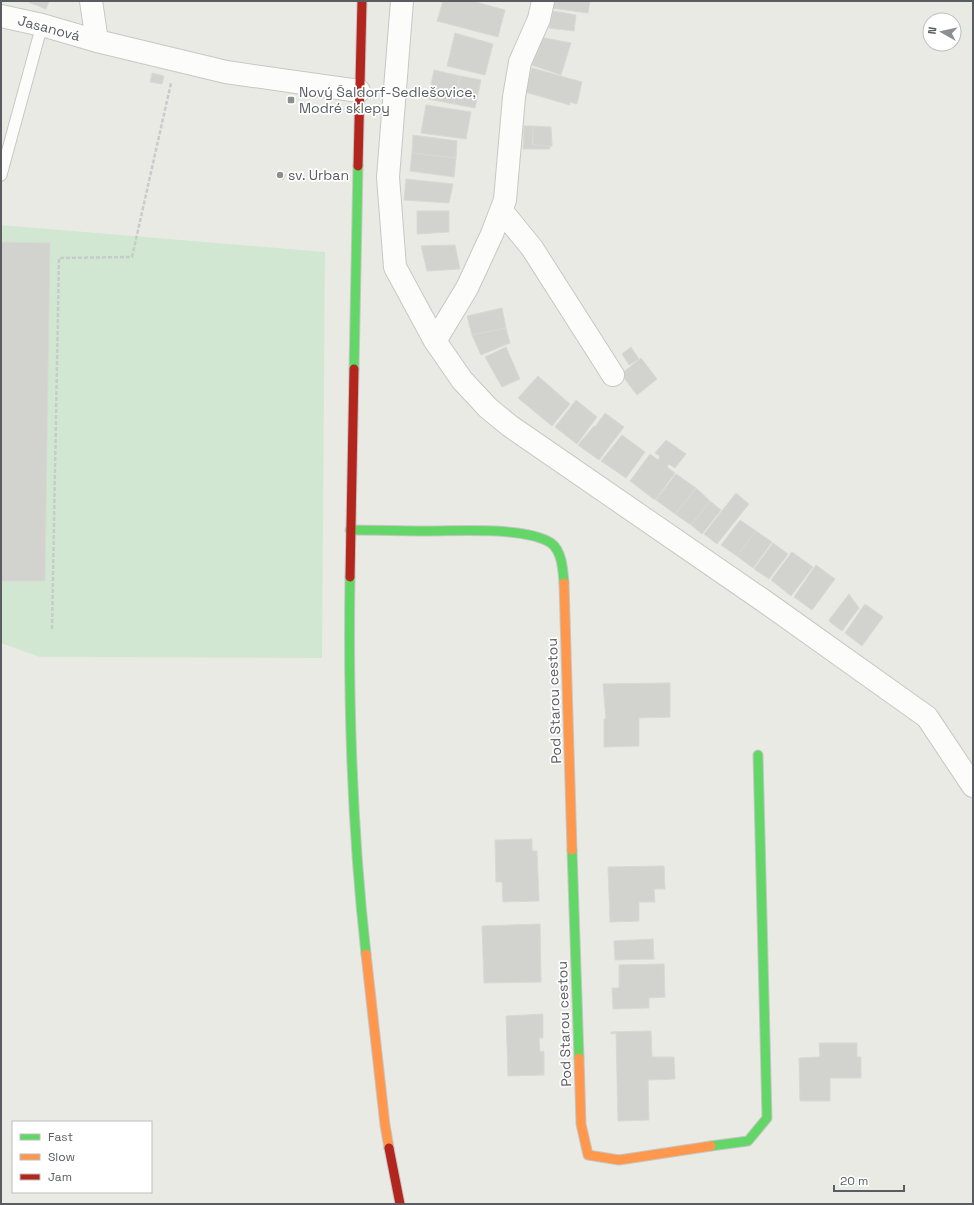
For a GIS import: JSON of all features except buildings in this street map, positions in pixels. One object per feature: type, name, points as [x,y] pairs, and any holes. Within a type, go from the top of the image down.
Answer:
[{"type":"street","points":[[91,1],[97,41]]},
{"type":"street","points":[[362,1],[350,530],[349,645],[352,759],[357,852],[366,951],[385,1126],[400,1204]]},
{"type":"street","points":[[402,1],[388,177],[395,267],[435,341],[462,380],[488,408],[510,426],[751,592],[927,717],[973,786]]},
{"type":"street","points":[[435,341],[467,288],[492,234],[505,200],[514,97],[520,62],[539,19],[543,1]]},
{"type":"street","name":"Jasanová","points":[[1,16],[226,72],[359,91]]},
{"type":"street","points":[[501,210],[532,248],[613,375]]},
{"type":"street","name":"Pod Starou cestou","points":[[350,530],[488,532],[515,534],[543,539],[552,544],[559,554],[563,565],[564,581],[581,1124],[588,1155],[619,1160],[748,1141],[767,1118],[758,755]]},
{"type":"lane","points":[[1,176],[42,25]]},
{"type":"path","points":[[52,629],[59,258],[132,257],[171,82]]},
{"type":"green space","points":[[1,225],[325,252],[322,658],[40,657],[1,643]]},
{"type":"traffic: fast","points":[[354,369],[358,166]]},
{"type":"traffic: fast","points":[[350,530],[493,531],[526,534],[540,538],[555,546],[560,556],[564,583]]},
{"type":"traffic: fast","points":[[350,577],[350,719],[357,860],[366,954]]},
{"type":"traffic: fast","points":[[711,1146],[748,1141],[767,1118],[758,755]]},
{"type":"traffic: fast","points":[[572,850],[579,1058]]},
{"type":"traffic: slow","points":[[564,583],[572,850]]},
{"type":"traffic: slow","points":[[366,954],[385,1125],[389,1148]]},
{"type":"traffic: slow","points":[[579,1058],[581,1124],[588,1155],[619,1160],[711,1146]]},
{"type":"traffic: jam","points":[[358,166],[362,1]]},
{"type":"traffic: jam","points":[[350,577],[354,369]]},
{"type":"traffic: jam","points":[[389,1148],[400,1204]]},
{"type":"place","name":"Nový Šaldorf-Sedlešovice, Modré sklepy","points":[[291,100]]},
{"type":"place","name":"sv. Urban","points":[[280,175]]}]
